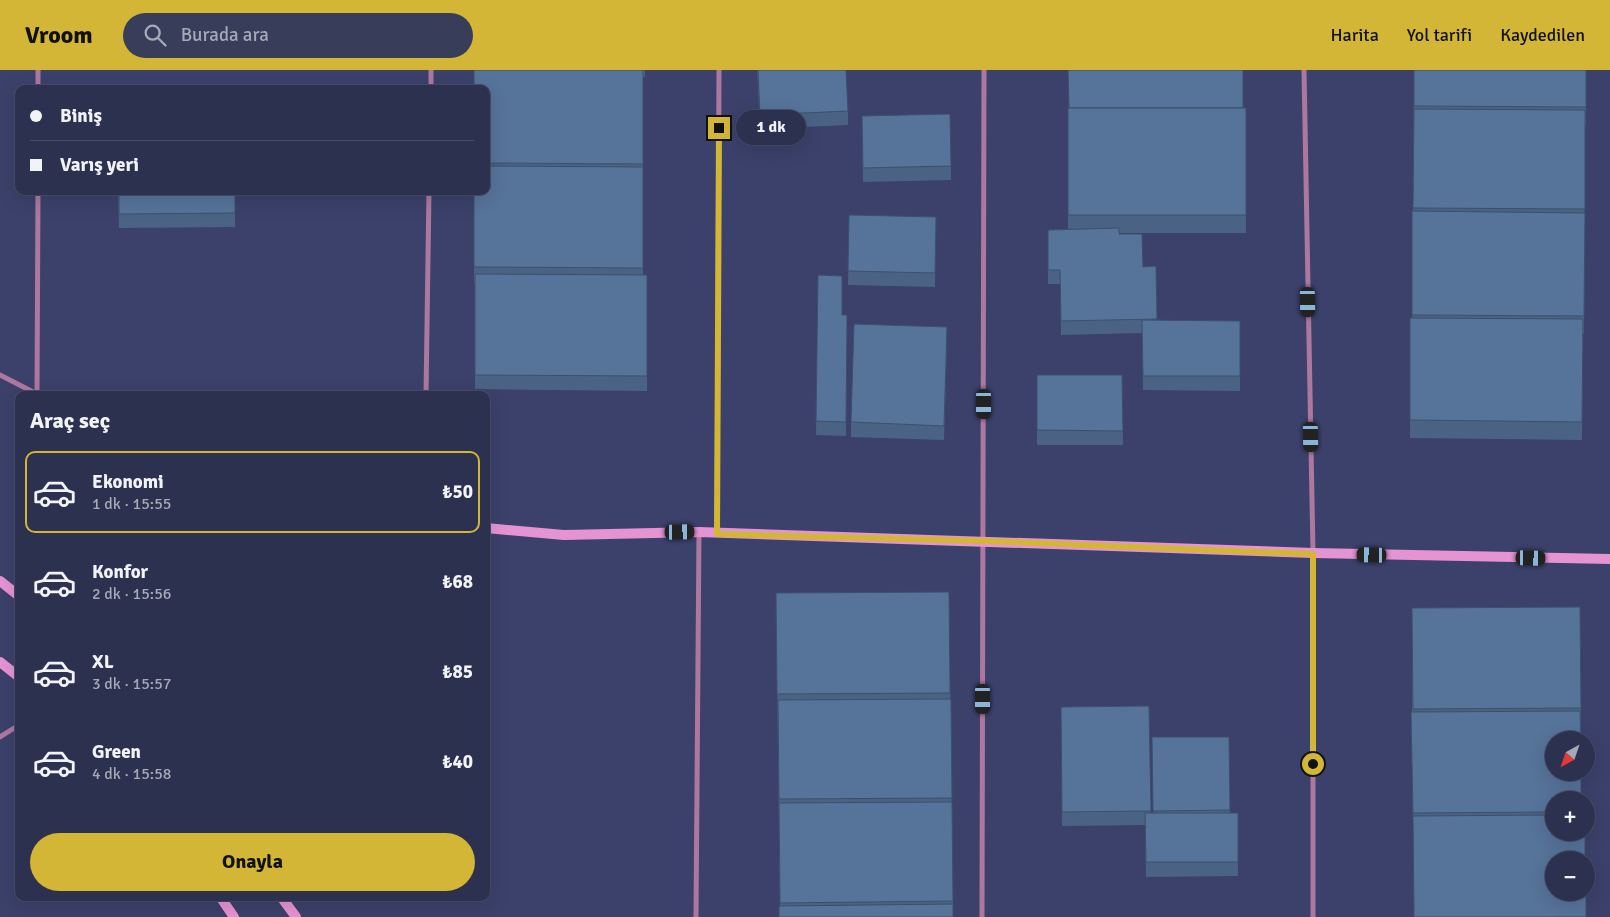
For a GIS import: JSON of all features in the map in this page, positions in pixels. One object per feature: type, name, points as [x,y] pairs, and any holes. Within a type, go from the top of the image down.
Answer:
[{"type":"main road","points":[[490,528],[564,535],[699,532],[1313,554],[1610,559]]},
{"type":"main road","points":[[0,581],[15,593]]},
{"type":"main road","points":[[0,662],[15,674]]},
{"type":"main road","points":[[223,901],[234,917]]},
{"type":"main road","points":[[284,901],[296,917]]},
{"type":"street","points":[[38,70],[38,85]]},
{"type":"street","points":[[431,70],[431,85]]},
{"type":"street","points":[[717,534],[719,70]]},
{"type":"street","points":[[982,917],[984,70]]},
{"type":"street","points":[[1304,70],[1313,554],[1313,917]]},
{"type":"street","points":[[38,195],[38,391]]},
{"type":"street","points":[[426,391],[429,195]]},
{"type":"street","points":[[0,375],[32,391]]},
{"type":"street","points":[[696,917],[699,532]]},
{"type":"street","points":[[0,737],[15,728]]},
{"type":"building","points":[[474,70],[643,70],[643,164],[490,163],[490,85],[474,85]]},
{"type":"building","points":[[758,70],[846,70],[848,111],[760,115]]},
{"type":"building","points":[[1068,70],[1243,70],[1243,108],[1069,108]]},
{"type":"building","points":[[1414,70],[1586,70],[1586,107],[1414,106]]},
{"type":"building","points":[[1068,108],[1246,108],[1246,215],[1068,215]]},
{"type":"building","points":[[1414,109],[1585,110],[1585,209],[1413,208]]},
{"type":"building","points":[[950,114],[951,166],[863,168],[862,116]]},
{"type":"building","points":[[490,166],[643,167],[643,268],[474,267],[474,195],[490,195]]},
{"type":"building","points":[[119,195],[235,195],[235,213],[119,214]]},
{"type":"building","points":[[1412,211],[1585,213],[1584,316],[1412,315]]},
{"type":"building","points":[[849,215],[936,217],[935,273],[848,271]]},
{"type":"building","points":[[1119,228],[1119,234],[1142,234],[1143,267],[1156,266],[1157,319],[1061,321],[1060,270],[1048,270],[1048,230]]},
{"type":"building","points":[[475,274],[647,275],[647,376],[475,375]]},
{"type":"building","points":[[818,275],[842,276],[842,315],[847,315],[846,422],[816,421]]},
{"type":"building","points":[[1410,318],[1583,319],[1582,422],[1410,420]]},
{"type":"building","points":[[1142,320],[1240,321],[1240,376],[1143,376]]},
{"type":"building","points":[[854,324],[947,327],[944,426],[851,422]]},
{"type":"building","points":[[1037,375],[1122,375],[1123,431],[1037,430]]},
{"type":"building","points":[[949,592],[950,693],[777,694],[776,593]]},
{"type":"building","points":[[1580,607],[1581,708],[1413,709],[1412,608]]},
{"type":"building","points":[[951,699],[952,798],[779,799],[778,700]]},
{"type":"building","points":[[1149,706],[1151,811],[1062,812],[1061,707]]},
{"type":"building","points":[[1580,711],[1581,731],[1545,731],[1545,781],[1581,781],[1581,791],[1545,791],[1545,812],[1413,813],[1411,712]]},
{"type":"building","points":[[1152,737],[1229,737],[1230,810],[1153,811]]},
{"type":"building","points":[[952,802],[953,901],[780,903],[779,803]]},
{"type":"building","points":[[1145,813],[1238,813],[1238,862],[1146,862]]},
{"type":"building","points":[[1545,815],[1545,841],[1585,841],[1585,851],[1545,851],[1545,901],[1586,901],[1586,917],[1414,917],[1413,816]]},
{"type":"building","points":[[953,904],[953,917],[779,917],[779,906]]},
{"type":"route","points":[[719,128],[717,534],[984,541],[1313,554],[1313,764]]}]
